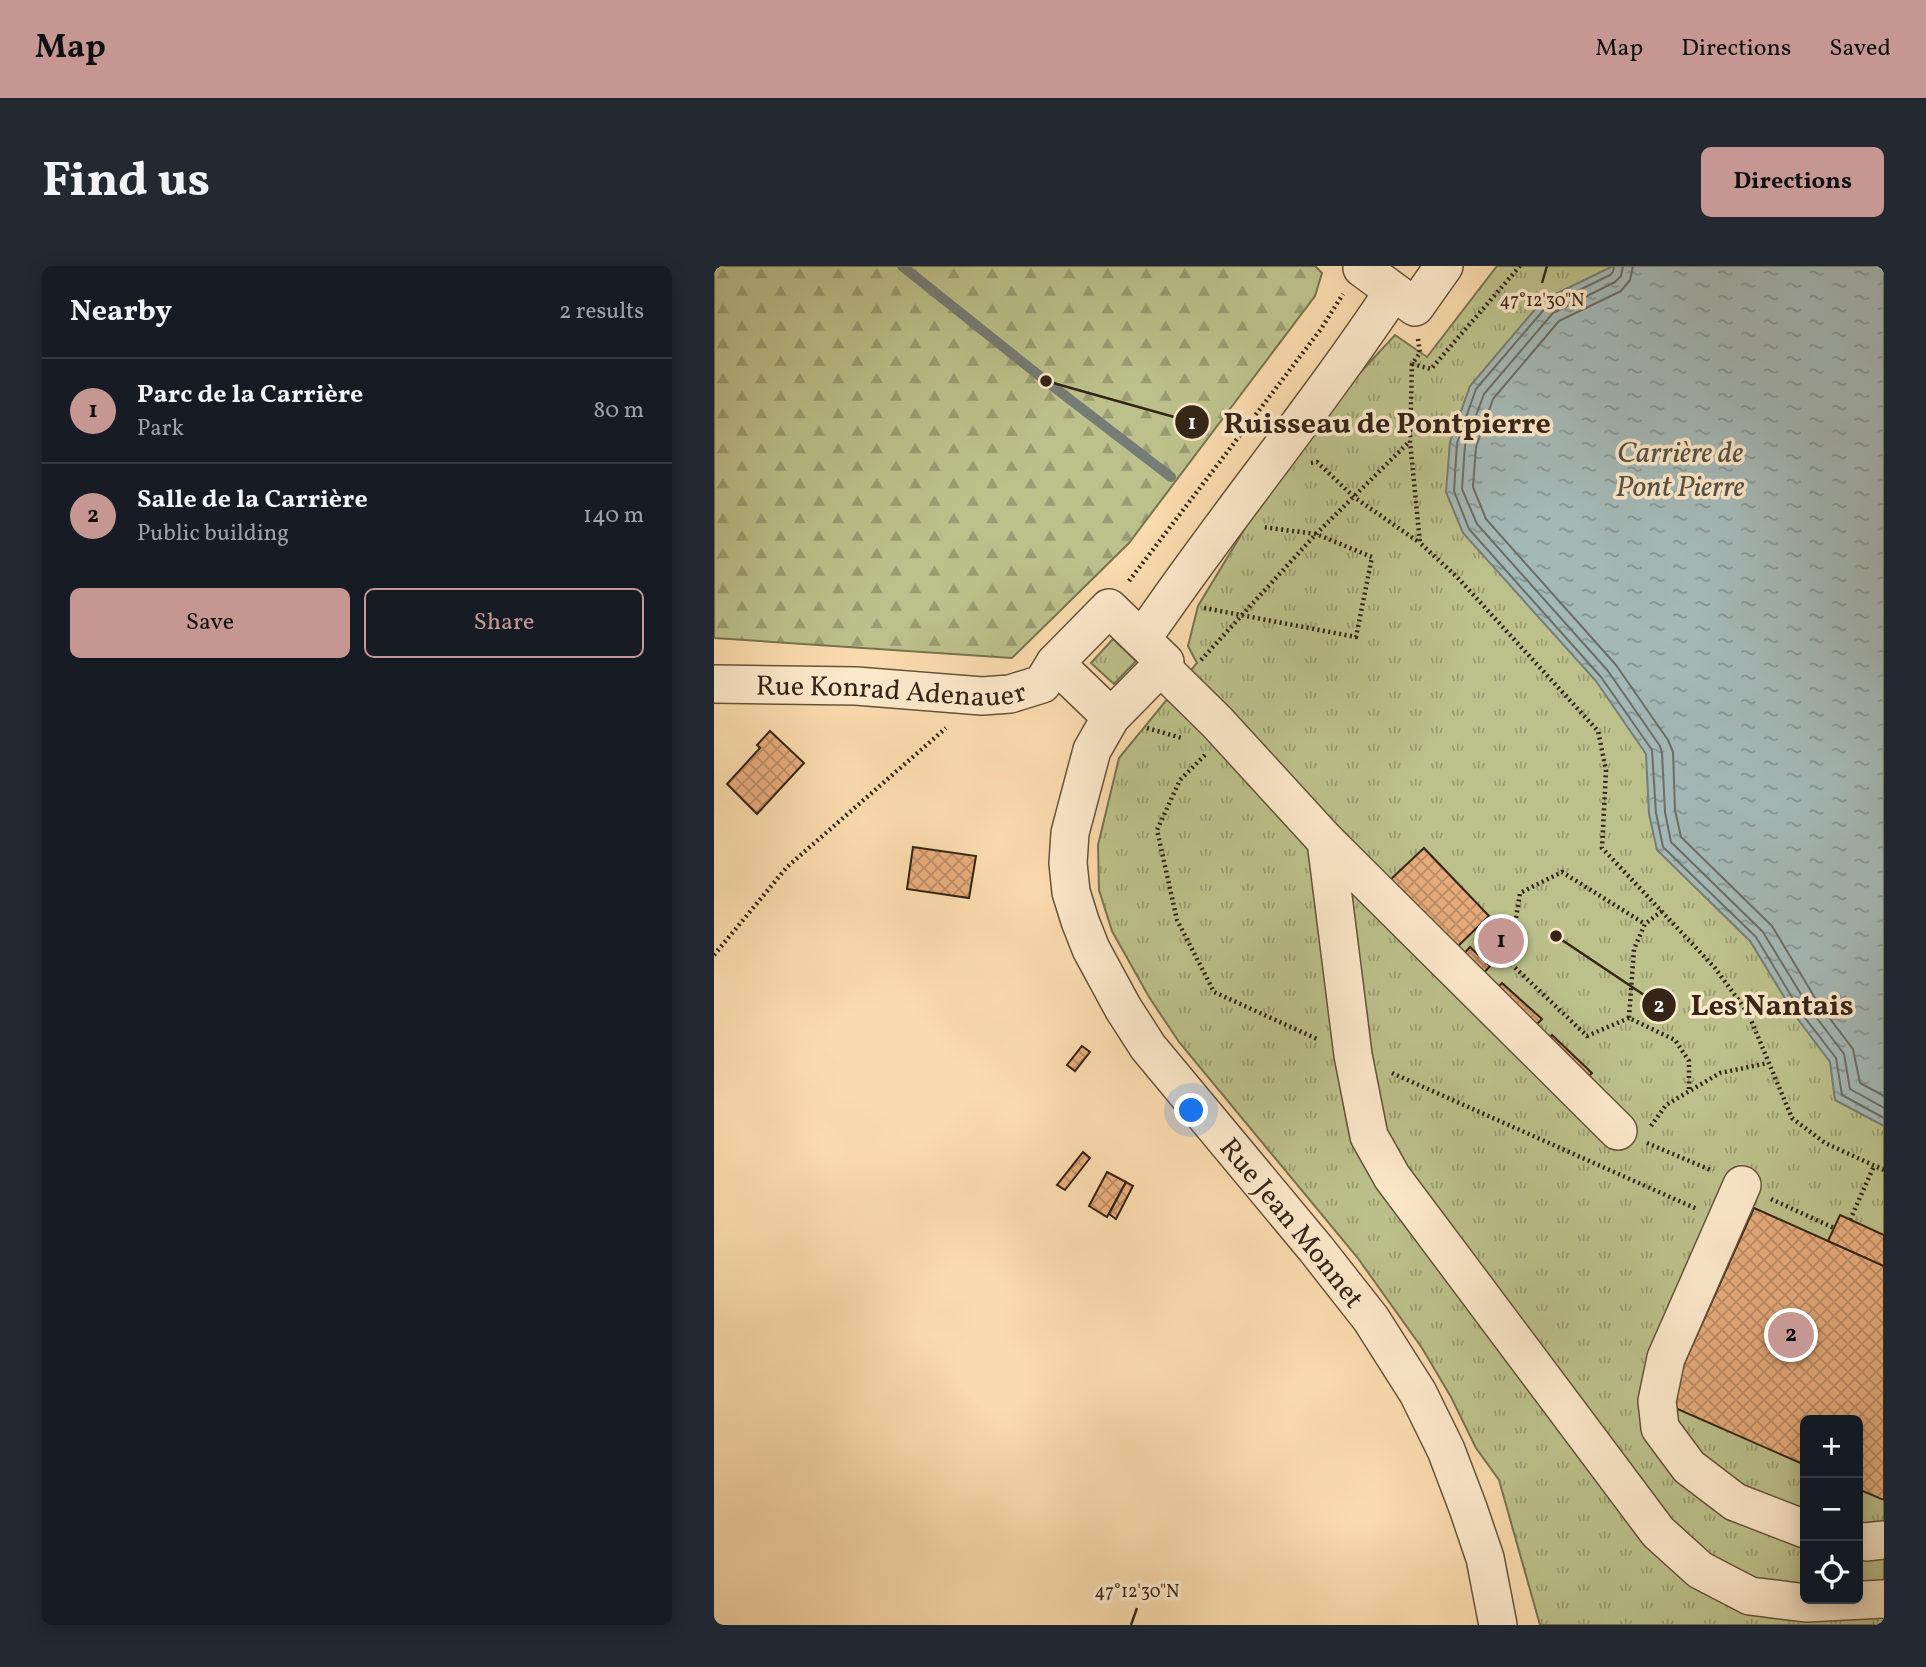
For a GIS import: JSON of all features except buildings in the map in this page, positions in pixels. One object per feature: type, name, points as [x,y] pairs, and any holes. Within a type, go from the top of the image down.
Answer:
[{"type":"street","name":"Rue Jean Monnet","points":[[1444,266],[1404,300],[1279,453],[1169,601],[1151,653],[1091,750],[1070,834],[1068,863],[1071,892],[1091,949],[1123,1008],[1149,1047],[1371,1319],[1418,1393],[1446,1450],[1485,1558],[1498,1625]]},
{"type":"street","points":[[1352,275],[1362,268],[1404,300]]},
{"type":"street","points":[[1109,608],[1326,841],[1629,1136]]},
{"type":"street","name":"Rue Konrad Adenauer","points":[[714,684],[856,686],[982,696],[1010,694],[1042,684],[1055,663],[1109,608]]},
{"type":"street","points":[[1055,663],[1111,718]]},
{"type":"street","points":[[1326,841],[1353,1055],[1369,1136],[1392,1177],[1658,1532],[1700,1570],[1750,1596],[1806,1603],[1884,1599]]},
{"type":"street","points":[[1742,1185],[1666,1358],[1657,1401],[1660,1428],[1689,1467],[1735,1502],[1800,1527]]},
{"type":"street","points":[[1863,1542],[1884,1540]]},
{"type":"path","points":[[1412,364],[1431,369],[1520,266]]},
{"type":"path","points":[[1109,608],[1321,328],[1344,293],[1352,275]]},
{"type":"path","points":[[1404,300],[1420,353],[1412,364],[1409,441],[1420,543]]},
{"type":"path","points":[[1198,663],[1316,534],[1409,441]]},
{"type":"path","points":[[1354,497],[1420,543],[1457,577],[1598,731],[1606,770],[1602,848],[1715,968],[1748,1013],[1792,1118],[1825,1143],[1884,1170]]},
{"type":"path","points":[[1169,601],[1356,637],[1372,557],[1316,534],[1177,516]]},
{"type":"path","points":[[714,954],[787,867],[982,696]]},
{"type":"path","points":[[1111,718],[1190,740]]},
{"type":"path","points":[[1645,924],[1562,873],[1520,892],[1509,962],[1587,1036],[1629,1018],[1675,1040],[1689,1061],[1689,1092]]},
{"type":"path","points":[[1629,1018],[1634,949],[1645,924],[1662,911]]},
{"type":"path","points":[[1768,1063],[1720,1073],[1666,1105],[1629,1136],[1834,1228]]},
{"type":"path","points":[[1850,1220],[1875,1166]]},
{"type":"green space","points":[[714,266],[1315,266],[1322,273],[1315,296],[1129,543],[1012,658],[714,638]]},
{"type":"green space","points":[[1497,266],[1884,266],[1884,1625],[1540,1625],[1499,1480],[1476,1448],[1451,1397],[1422,1348],[1357,1257],[1179,1042],[1149,997],[1112,931],[1099,890],[1098,845],[1119,758],[1197,663],[1188,646],[1198,606],[1247,525],[1304,444],[1358,375],[1395,335],[1427,357]]},
{"type":"green space","points":[[1113,639],[1136,661],[1114,684],[1091,663]]},
{"type":"water","name":"Carrière de Pont Pierre","points":[[1613,266],[1884,266],[1884,1126],[1835,1100],[1830,1062],[1797,1018],[1750,941],[1657,850],[1649,814],[1646,754],[1596,681],[1463,533],[1446,492],[1450,442],[1470,386],[1543,300]]},
{"type":"waterway","points":[[902,266],[1171,477]]},
{"type":"place","name":"Ruisseau de Pontpierre","points":[[1046,381]]},
{"type":"place","name":"Les Nantais","points":[[1556,936]]},
{"type":"place","name":"Parc de la Carrière","points":[[1501,941]]},
{"type":"place","name":"Salle de la Carrière","points":[[1791,1335]]}]
